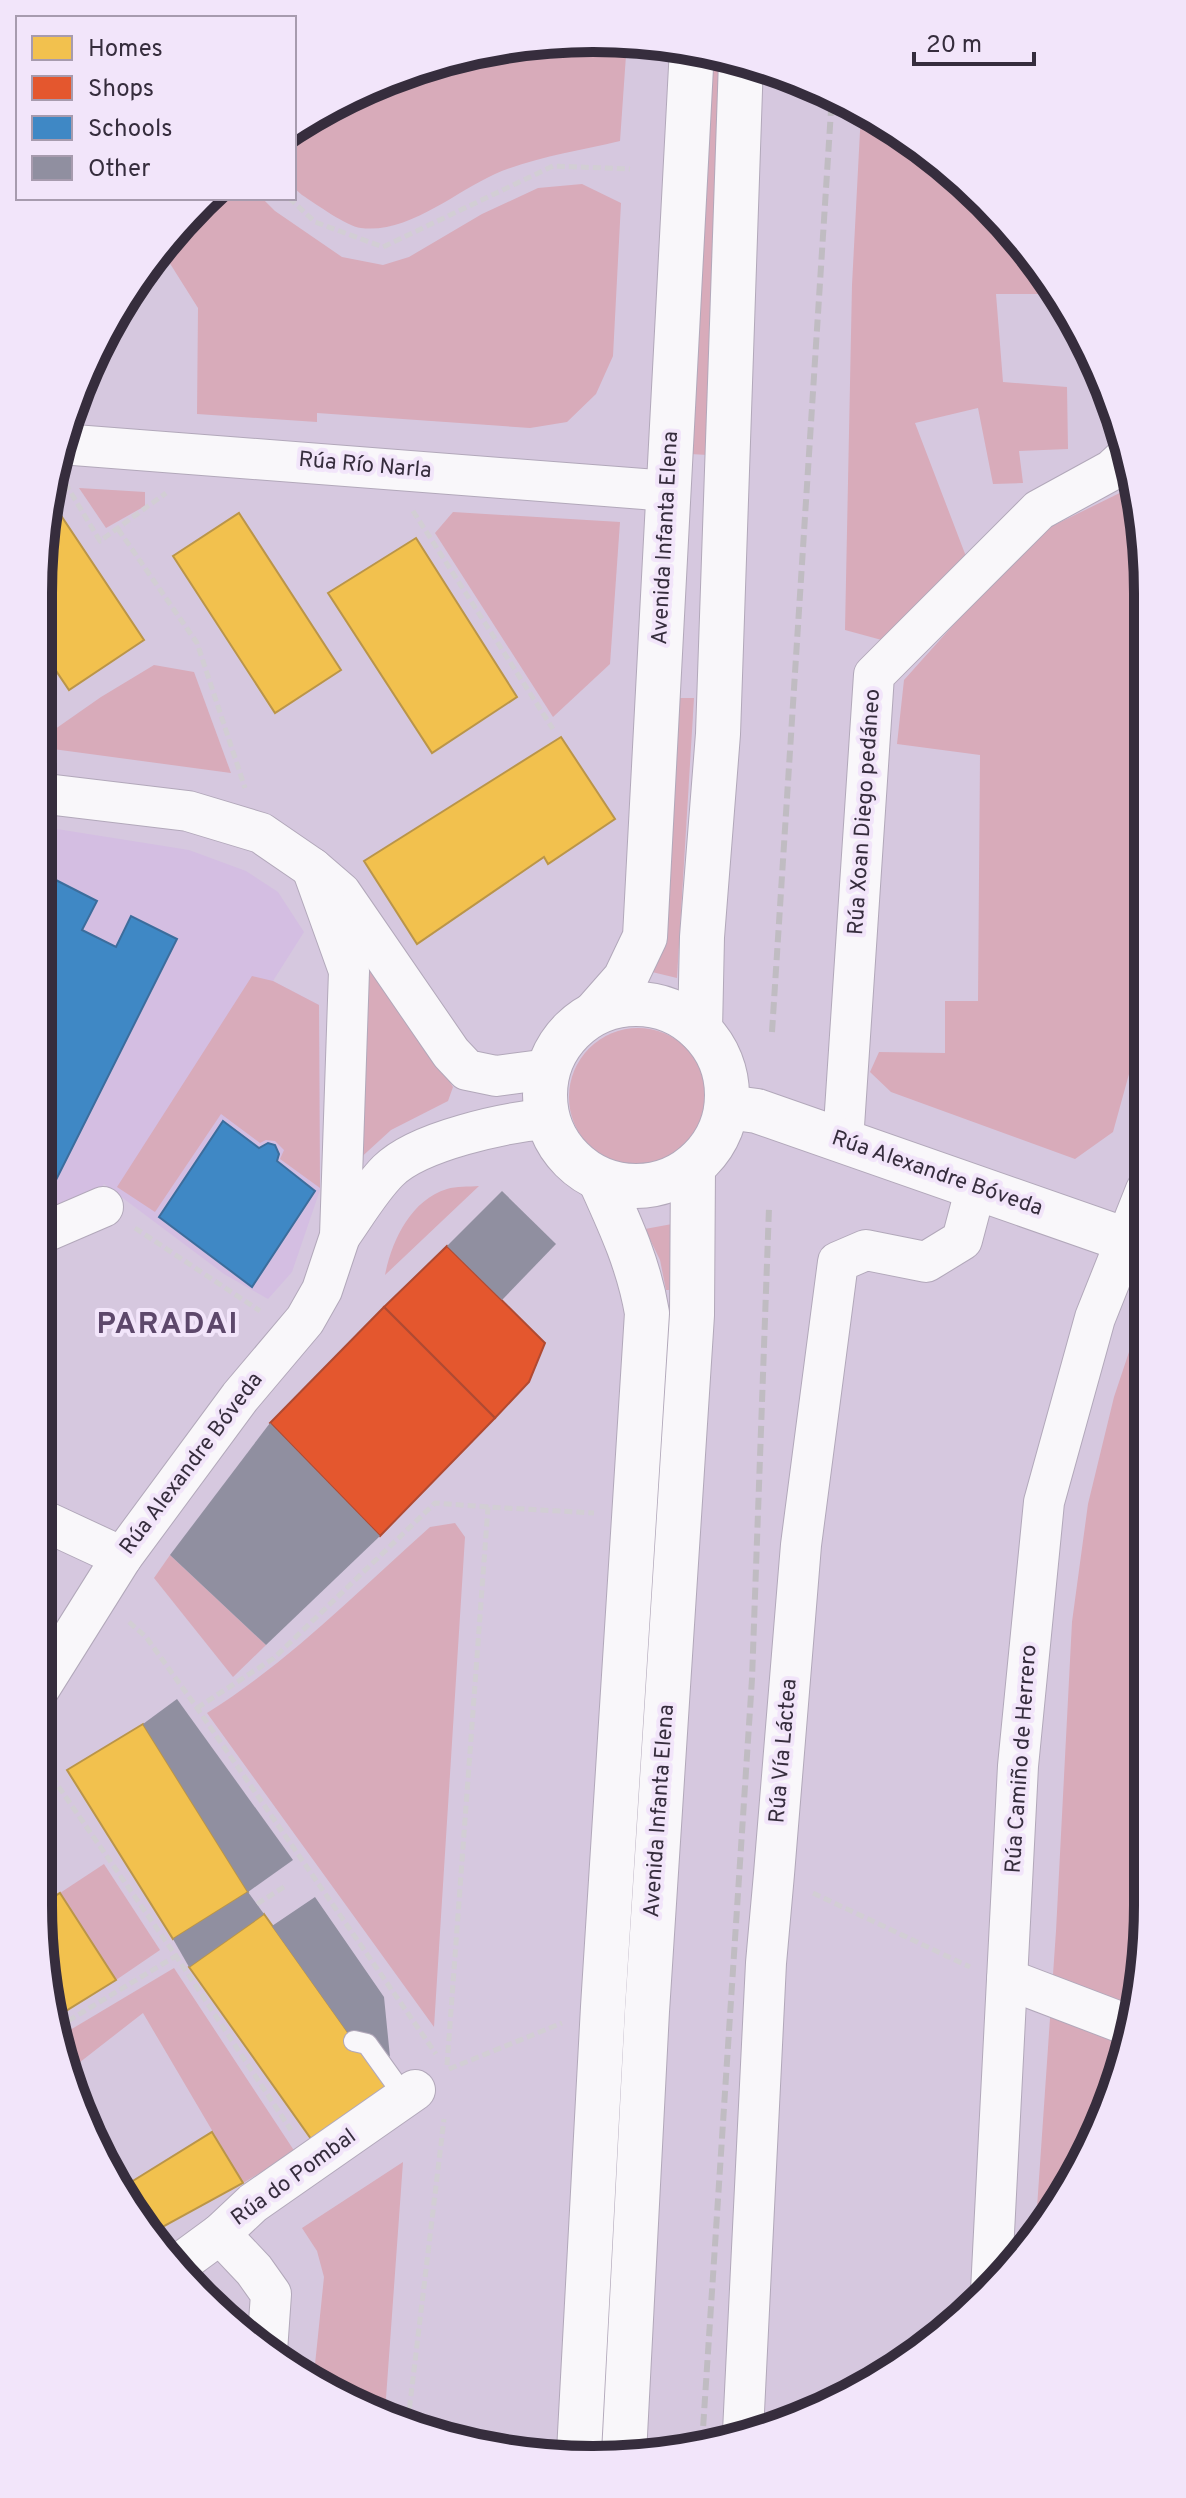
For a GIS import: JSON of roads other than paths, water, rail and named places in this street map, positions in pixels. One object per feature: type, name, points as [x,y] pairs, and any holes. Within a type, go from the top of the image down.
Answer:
[{"type":"street","name":"Avenida Infanta Elena","points":[[596,1012],[625,979],[645,937],[691,61]]},
{"type":"street","points":[[700,1030],[702,937],[718,721],[741,72]]},
{"type":"street","name":"Rúa Río Narla","points":[[68,463],[669,491]]},
{"type":"street","name":"Rúa Xoan Diego pedáneo","points":[[843,1141],[874,675],[1039,510],[1119,464]]},
{"type":"street","points":[[52,795],[188,811],[261,833],[312,868],[341,893],[451,1053],[467,1070],[496,1076],[549,1069]]},
{"type":"street","name":"Rúa Alexandre Bóveda","points":[[52,1669],[122,1557],[240,1397],[305,1320],[322,1290],[340,1236],[349,971],[312,868]]},
{"type":"street","points":[[622,1004],[650,1004],[677,1013],[700,1030],[717,1052],[726,1079],[727,1107],[719,1134],[693,1167],[656,1184],[628,1186],[600,1180],[577,1165],[558,1144],[547,1119],[544,1086],[553,1054],[571,1029],[596,1012],[622,1004]]},
{"type":"street","name":"Rúa Alexandre Bóveda","points":[[727,1107],[757,1111],[1134,1242]]},
{"type":"street","name":"Rúa Alexandre Bóveda","points":[[340,1236],[389,1169],[428,1147],[516,1121],[547,1119]]},
{"type":"street","name":"Avenida Infanta Elena","points":[[624,2445],[647,2011],[692,1315],[693,1167]]},
{"type":"street","name":"Avenida Infanta Elena","points":[[579,2446],[603,2007],[647,1313],[632,1250],[600,1180]]},
{"type":"street","name":"Rúa Vía Láctea","points":[[743,2425],[766,1963],[801,1545],[838,1262],[866,1250],[926,1262],[962,1240],[976,1187]]},
{"type":"street","points":[[52,1229],[103,1207]]},
{"type":"street","name":"Rúa Camiño de Herrero","points":[[991,2272],[991,1974],[1018,1766],[1044,1502],[1095,1318],[1134,1247]]},
{"type":"street","points":[[52,1525],[122,1557]]},
{"type":"street","points":[[991,1974],[1121,2023]]},
{"type":"street","name":"Rúa do Pombal","points":[[184,2260],[220,2234],[253,2203],[431,2089]]},
{"type":"street","points":[[220,2234],[254,2270],[271,2294],[268,2337]]},
{"type":"lane","points":[[354,2041],[367,2044],[431,2089]]},
{"type":"railway","points":[[772,1032],[831,108]]},
{"type":"railway","points":[[703,2435],[752,1679],[769,1208]]},
{"type":"district","name":"PARADAI","points":[[168,1325]]}]
